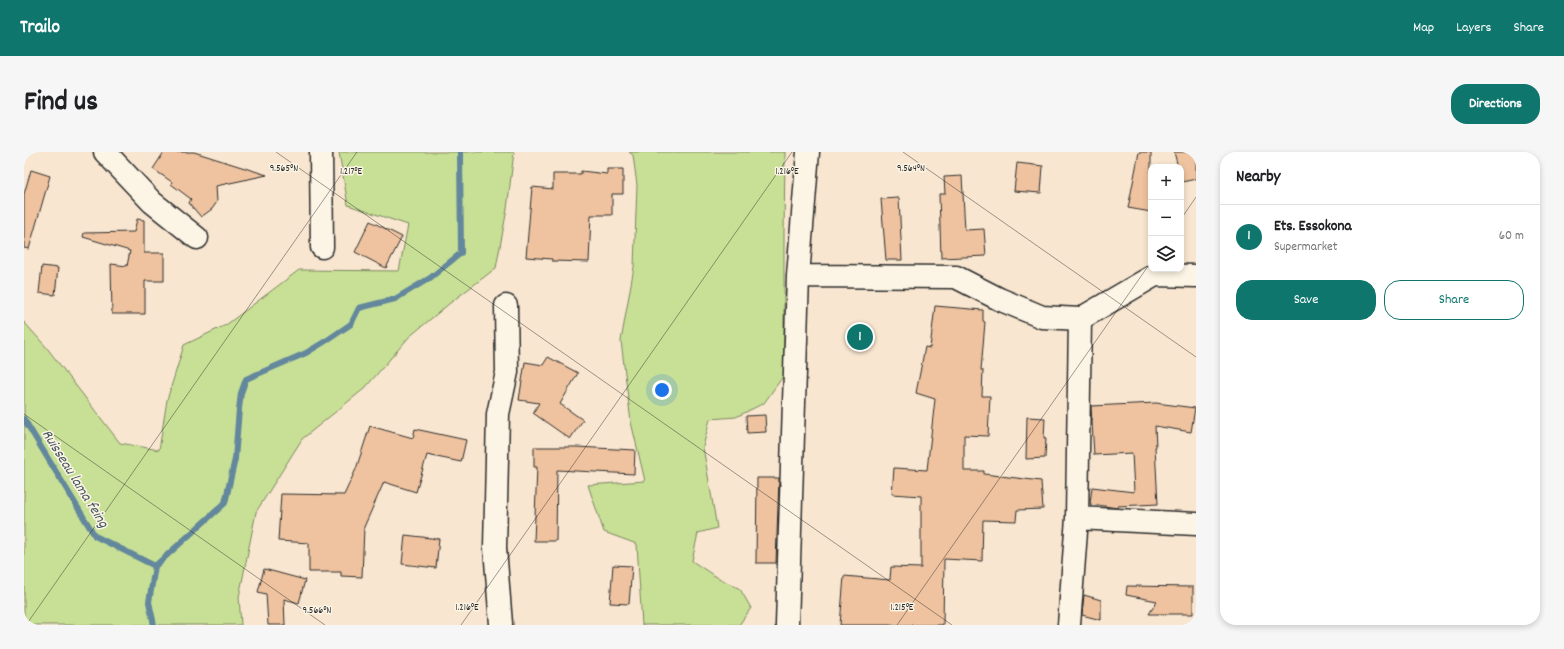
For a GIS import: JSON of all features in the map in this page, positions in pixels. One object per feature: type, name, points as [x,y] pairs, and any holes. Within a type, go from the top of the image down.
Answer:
[{"type":"street","points":[[105,152],[152,202],[197,238]]},
{"type":"street","points":[[321,152],[322,248]]},
{"type":"street","points":[[787,625],[798,276],[808,152]]},
{"type":"street","points":[[798,276],[956,277],[999,300],[1042,317],[1080,319],[1155,275],[1196,276]]},
{"type":"street","points":[[506,306],[507,372],[498,414],[495,548],[506,625]]},
{"type":"street","points":[[1069,625],[1077,518],[1080,319]]},
{"type":"street","points":[[1077,518],[1196,524]]},
{"type":"green space","points":[[339,152],[514,152],[507,209],[496,268],[409,337],[365,388],[302,439],[256,512],[239,597],[241,625],[24,625],[24,322],[47,348],[120,443],[159,450],[167,400],[184,345],[226,325],[299,270],[399,271],[408,225],[348,205]]},
{"type":"green space","points":[[629,152],[785,152],[784,375],[764,403],[736,417],[710,419],[703,447],[717,528],[698,533],[692,561],[713,575],[740,589],[751,608],[739,625],[642,625],[637,544],[604,532],[588,485],[645,481],[631,422],[621,341],[634,267],[637,185],[633,155]]},
{"type":"building","points":[[164,152],[194,152],[267,175],[216,186],[217,202],[212,209],[201,217],[189,203],[191,199],[171,184],[172,182],[153,169]]},
{"type":"building","points":[[1139,152],[1151,152],[1151,164],[1148,164],[1148,211],[1128,208]]},
{"type":"building","points":[[1174,152],[1196,152],[1196,179],[1184,182],[1184,164],[1177,164]]},
{"type":"building","points":[[1017,163],[1043,166],[1041,193],[1014,191]]},
{"type":"building","points":[[607,169],[623,169],[623,194],[612,194],[612,215],[591,215],[589,262],[552,261],[552,259],[526,257],[532,187],[553,189],[553,174],[581,174],[581,171],[607,174]]},
{"type":"building","points":[[31,170],[50,176],[29,249],[24,248],[24,194]]},
{"type":"building","points":[[962,176],[965,230],[984,229],[986,256],[941,258],[939,194],[945,194],[944,177]]},
{"type":"building","points":[[899,198],[902,260],[886,260],[881,199]]},
{"type":"building","points":[[137,219],[144,220],[144,253],[164,253],[164,281],[145,281],[145,314],[112,314],[111,264],[127,266],[130,251],[83,237],[84,233],[134,232]]},
{"type":"building","points":[[370,221],[402,237],[386,268],[355,252]]},
{"type":"building","points":[[42,266],[58,268],[55,295],[39,293]]},
{"type":"building","points":[[935,306],[983,310],[983,321],[985,322],[981,370],[983,370],[982,396],[990,396],[988,436],[964,435],[964,471],[984,471],[984,474],[1041,481],[1043,509],[1017,510],[1016,521],[983,520],[982,561],[944,559],[943,625],[840,625],[844,576],[890,580],[891,567],[921,568],[921,496],[892,494],[894,468],[927,470],[935,399],[916,393],[925,347],[930,348]]},
{"type":"building","points":[[548,357],[578,373],[560,404],[583,420],[570,439],[533,413],[539,403],[519,400],[525,362],[543,365]]},
{"type":"building","points":[[1156,403],[1195,408],[1191,432],[1155,426],[1158,504],[1118,506],[1118,508],[1090,504],[1092,487],[1134,492],[1132,453],[1094,455],[1091,406]]},
{"type":"building","points":[[765,415],[766,432],[747,433],[746,416]]},
{"type":"building","points":[[1027,417],[1045,418],[1045,458],[1026,459]]},
{"type":"building","points":[[370,426],[413,438],[415,429],[466,440],[461,462],[427,455],[416,492],[384,482],[364,527],[362,577],[341,576],[341,572],[309,572],[309,543],[278,541],[281,494],[344,495],[356,469]]},
{"type":"building","points":[[534,447],[576,447],[635,450],[634,474],[557,470],[556,541],[534,541],[537,467],[534,467]]},
{"type":"building","points":[[757,478],[779,478],[776,563],[756,563]]},
{"type":"building","points":[[405,535],[439,539],[436,568],[402,564]]},
{"type":"building","points":[[613,565],[632,566],[629,604],[610,603]]},
{"type":"building","points":[[264,569],[305,580],[299,603],[284,599],[285,625],[268,625],[266,594],[258,592]]},
{"type":"building","points":[[1127,586],[1193,587],[1193,614],[1149,614],[1157,601],[1126,595]]},
{"type":"building","points":[[1084,595],[1101,600],[1101,620],[1082,615]]},
{"type":"waterway","points":[[154,625],[149,602],[155,566],[225,503],[235,459],[241,393],[246,379],[306,353],[351,324],[359,308],[395,299],[430,278],[461,253],[460,152]]},
{"type":"waterway","name":"Ruisseau lama feing","points":[[24,419],[95,536],[155,566]]},
{"type":"place","name":"Ets. Essokona","points":[[860,337]]}]
